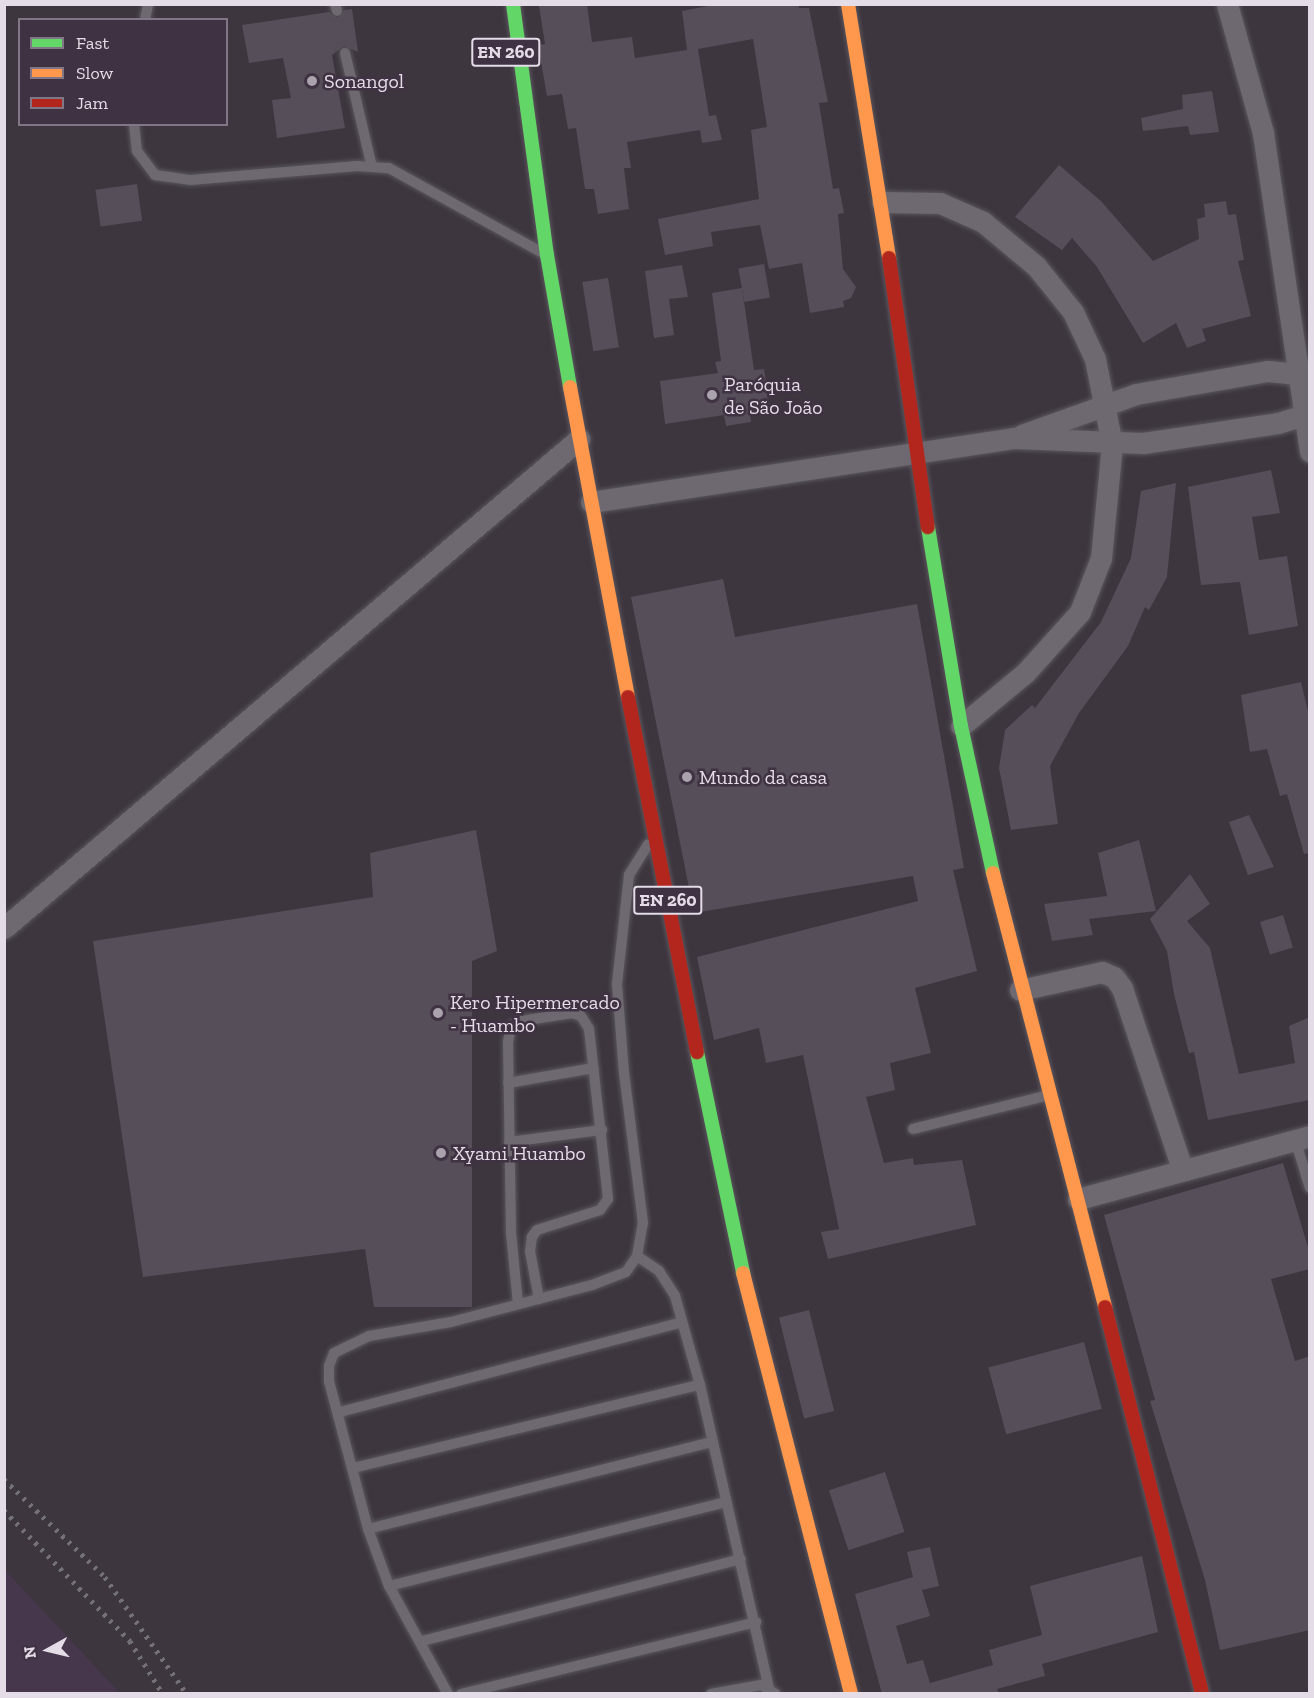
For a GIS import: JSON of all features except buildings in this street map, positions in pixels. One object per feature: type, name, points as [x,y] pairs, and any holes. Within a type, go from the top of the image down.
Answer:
[{"type":"main road","name":"EN 260","points":[[513,4],[547,255],[579,439],[735,1241],[851,1694]]},
{"type":"main road","points":[[848,4],[882,202],[915,451],[961,726],[1020,990],[1078,1199],[1202,1694]]},
{"type":"main road","name":"EN 260","points":[[503,43],[526,97]]},
{"type":"street","points":[[1227,4],[1263,133],[1303,373],[1310,452]]},
{"type":"street","points":[[882,202],[940,203],[983,222],[1036,266],[1073,312],[1095,358],[1112,444],[1101,558],[1080,612],[1026,673],[961,726]]},
{"type":"street","points":[[1013,438],[1136,394],[1268,371],[1303,373]]},
{"type":"street","points":[[591,502],[915,451],[1013,438],[1112,444],[1143,443],[1307,415]]},
{"type":"street","points":[[4,928],[579,439]]},
{"type":"street","points":[[1020,990],[1102,972],[1114,977],[1122,988],[1182,1168]]},
{"type":"street","points":[[1078,1199],[1182,1168],[1302,1138]]},
{"type":"lane","points":[[345,53],[372,167]]},
{"type":"lane","points":[[134,126],[137,151],[155,175],[190,180],[372,167],[389,168],[547,255]]},
{"type":"lane","points":[[448,1694],[422,1641],[389,1586],[368,1529],[340,1412],[329,1381],[334,1353],[369,1336],[451,1322],[539,1299],[626,1272],[638,1256],[643,1223],[624,1073],[617,984],[629,875],[655,833]]},
{"type":"lane","points":[[518,1304],[510,1233],[508,1042],[511,1028],[521,1021],[572,1013],[582,1016],[589,1029],[608,1199],[600,1210],[537,1230],[532,1238],[530,1251],[539,1299]]},
{"type":"lane","points":[[508,1083],[594,1068]]},
{"type":"lane","points":[[913,1129],[1049,1095]]},
{"type":"lane","points":[[509,1142],[602,1130]]},
{"type":"lane","points":[[1302,1138],[1310,1188]]},
{"type":"lane","points":[[638,1256],[659,1271],[675,1296],[700,1385],[711,1442],[773,1691]]},
{"type":"lane","points":[[340,1412],[682,1322]]},
{"type":"lane","points":[[353,1468],[700,1385]]},
{"type":"lane","points":[[368,1529],[711,1442]]},
{"type":"lane","points":[[389,1586],[726,1502]]},
{"type":"lane","points":[[422,1641],[741,1558]]},
{"type":"lane","points":[[461,1694],[756,1622]]},
{"type":"lane","points":[[711,1694],[761,1685],[773,1691]]},
{"type":"shaded area","points":[[5,1570],[115,1688],[119,1693],[5,1693]]},
{"type":"railway","points":[[4,1479],[105,1577],[187,1694]]},
{"type":"railway","points":[[4,1510],[130,1641],[163,1694]]},
{"type":"traffic: fast","points":[[513,4],[547,255],[570,387]]},
{"type":"traffic: fast","points":[[928,527],[961,726],[993,873]]},
{"type":"traffic: fast","points":[[697,1052],[743,1273]]},
{"type":"traffic: slow","points":[[848,4],[889,258]]},
{"type":"traffic: slow","points":[[570,387],[628,697]]},
{"type":"traffic: slow","points":[[993,873],[1105,1307]]},
{"type":"traffic: slow","points":[[743,1273],[851,1694]]},
{"type":"traffic: jam","points":[[889,258],[928,527]]},
{"type":"traffic: jam","points":[[628,697],[697,1052]]},
{"type":"traffic: jam","points":[[1105,1307],[1202,1694]]},
{"type":"place","name":"Sonangol","points":[[312,81]]},
{"type":"place","name":"Paróquia de São João","points":[[712,395]]},
{"type":"place","name":"Mundo da casa","points":[[687,777]]},
{"type":"place","name":"Kero Hipermercado - Huambo","points":[[438,1013]]},
{"type":"place","name":"Xyami Huambo","points":[[441,1153]]}]
